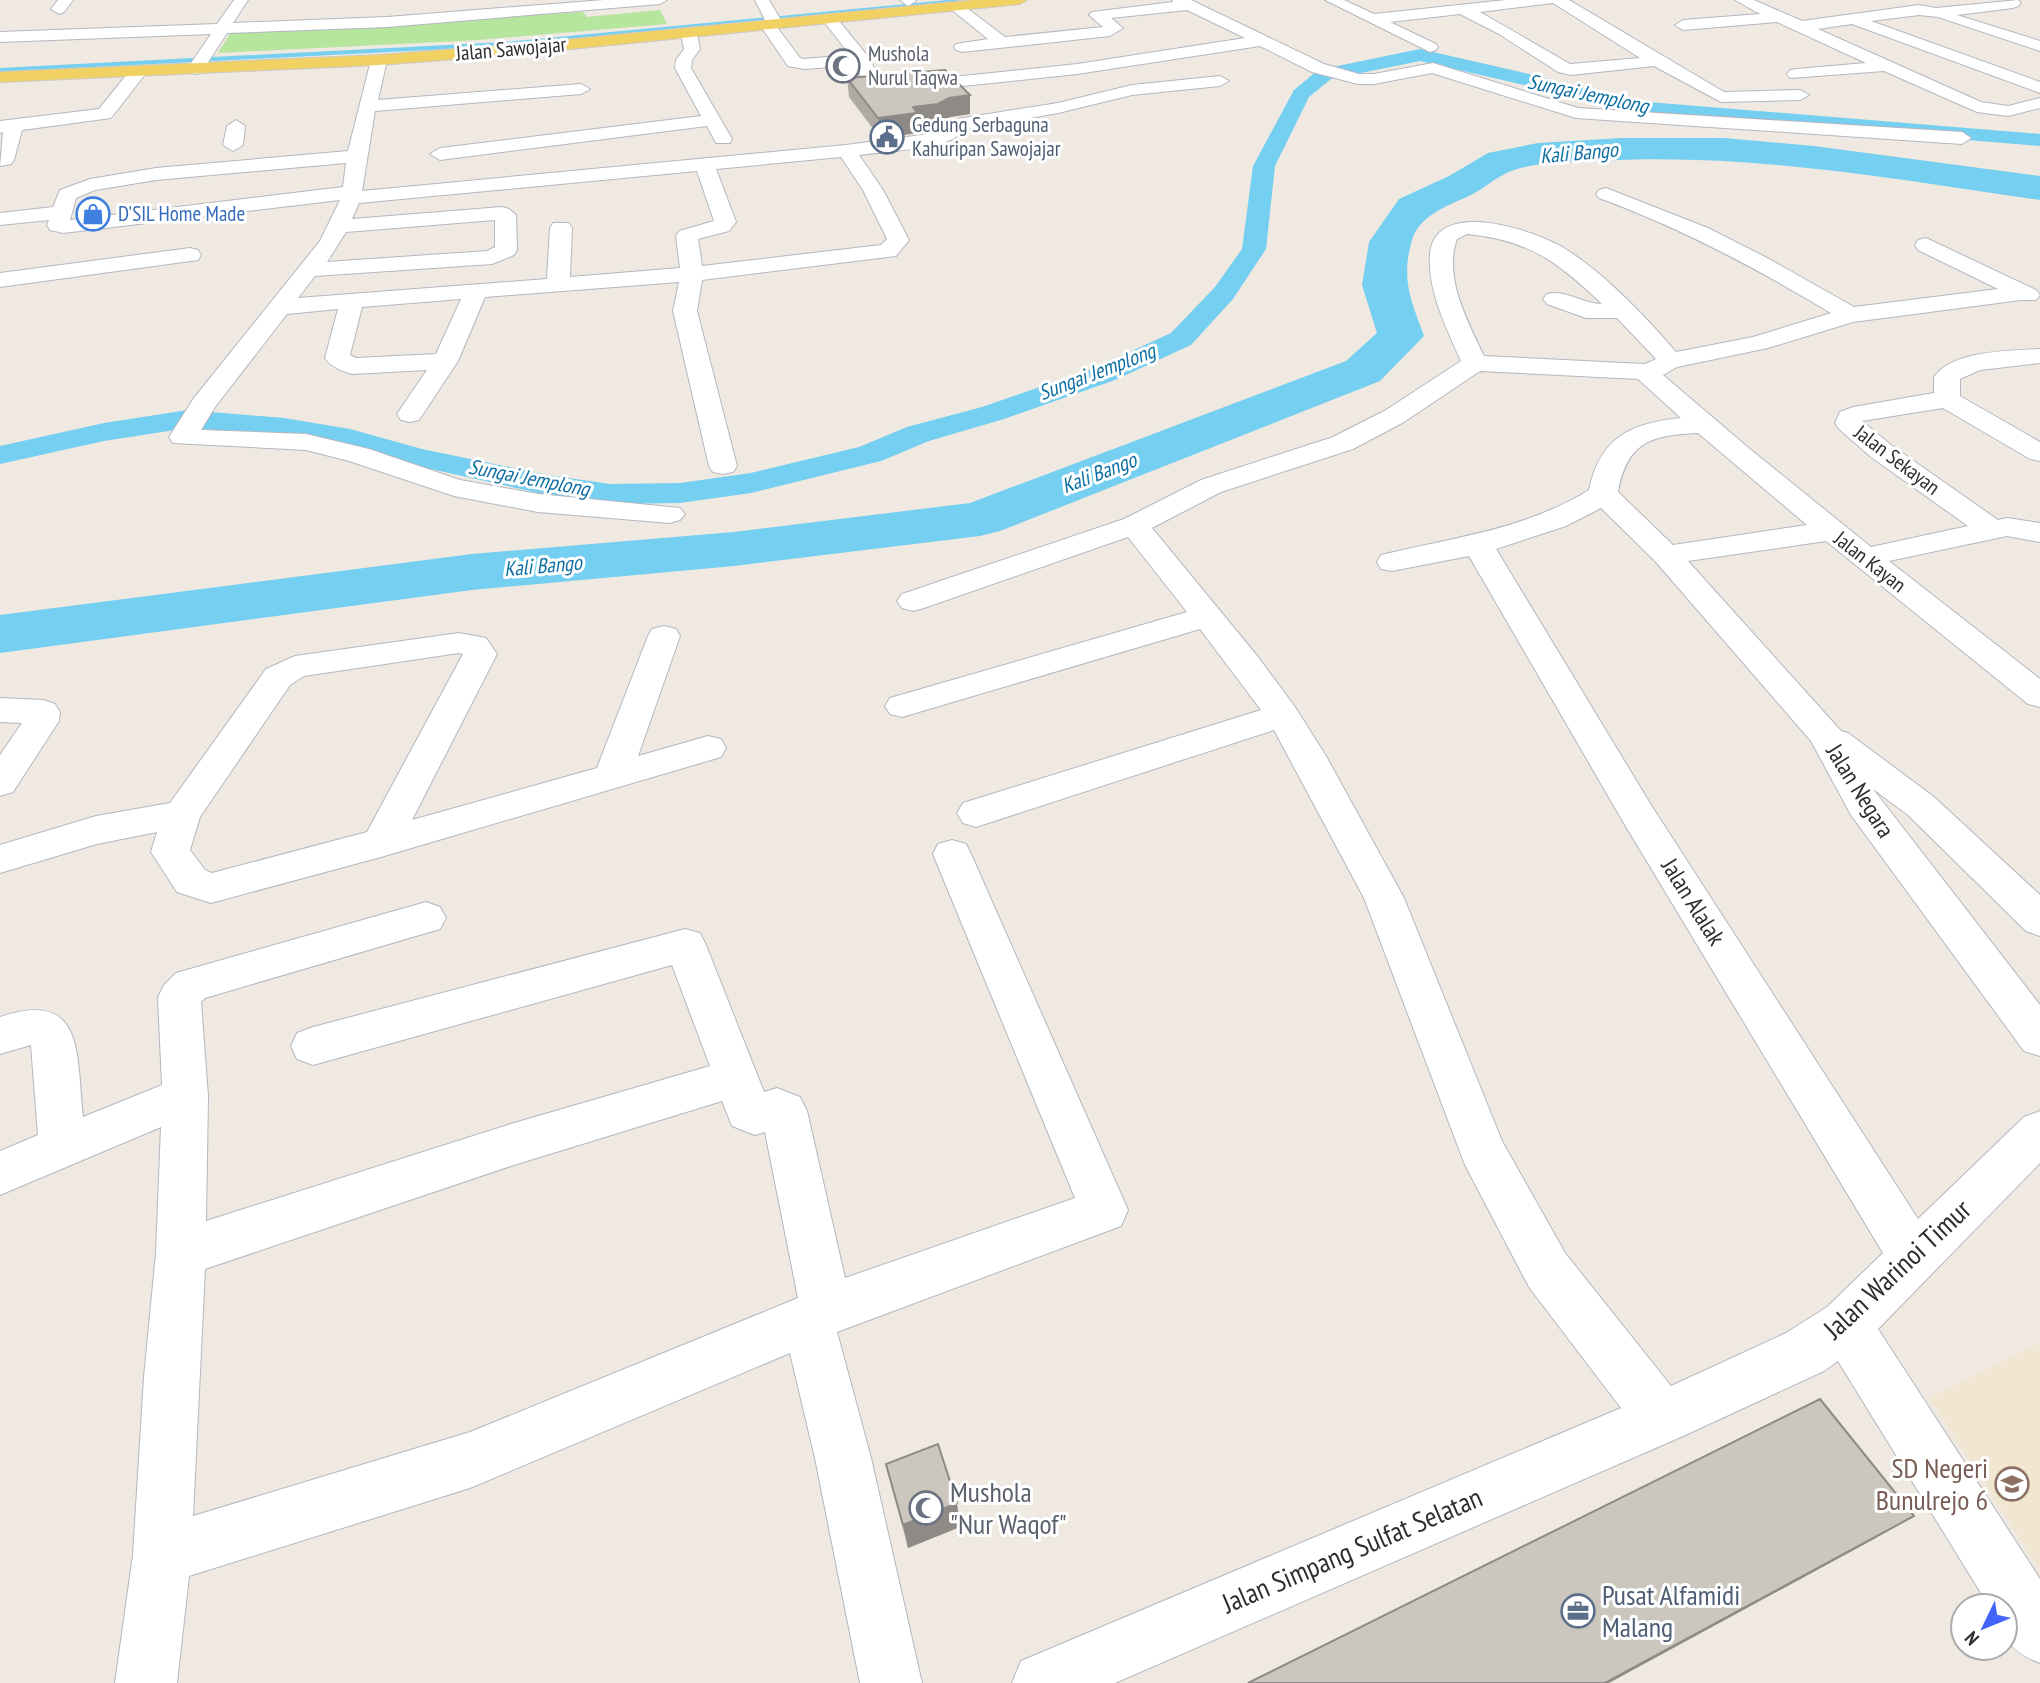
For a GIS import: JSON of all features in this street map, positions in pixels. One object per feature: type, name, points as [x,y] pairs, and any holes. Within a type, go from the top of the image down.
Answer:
[{"type":"main road","name":"Jalan Sawojajar","points":[[0,65],[379,60],[682,29],[769,16],[906,4],[954,6],[1020,0]]},
{"type":"main road","name":"Jalan Sawojajar","points":[[769,16],[830,19],[906,4]]},
{"type":"main road","name":"Jalan Sawojajar","points":[[0,77],[138,72],[201,62],[639,33]]},
{"type":"street","points":[[0,37],[440,18],[662,0],[682,29],[691,49],[684,60],[683,68],[734,162]]},
{"type":"street","points":[[1332,0],[1430,47]]},
{"type":"street","points":[[1371,19],[1471,4],[1548,0]]},
{"type":"street","points":[[1558,0],[1721,97],[1800,95]]},
{"type":"street","points":[[1742,0],[1986,109],[2008,111],[2040,103]]},
{"type":"street","points":[[1890,0],[2040,46]]},
{"type":"street","points":[[201,62],[241,1]]},
{"type":"street","points":[[214,3],[258,1]]},
{"type":"street","points":[[962,47],[1114,30],[1097,15],[1184,3],[1323,70],[1345,76],[1374,79],[1433,68],[1576,113],[1962,138]]},
{"type":"street","points":[[1936,13],[2015,3]]},
{"type":"street","points":[[1471,4],[1505,31],[1558,65],[1571,70],[1657,61]]},
{"type":"street","points":[[58,6],[85,8]]},
{"type":"street","points":[[954,6],[1002,42]]},
{"type":"street","points":[[1802,26],[1919,10]]},
{"type":"street","points":[[769,16],[794,62],[804,64],[862,59]]},
{"type":"street","points":[[1716,37],[1681,33],[1781,17]]},
{"type":"street","points":[[830,19],[862,59],[869,78],[859,90],[883,90],[1077,69],[1260,41]]},
{"type":"street","points":[[1854,20],[2040,88]]},
{"type":"street","points":[[1971,25],[2012,20]]},
{"type":"street","points":[[1037,38],[1108,94]]},
{"type":"street","points":[[1630,45],[1654,42]]},
{"type":"street","points":[[379,60],[361,131],[352,195],[340,226],[309,270],[203,404],[183,437],[306,442],[359,455],[454,487],[538,503],[670,514]]},
{"type":"street","points":[[1796,74],[1887,66]]},
{"type":"street","points":[[576,69],[593,122]]},
{"type":"street","points":[[2,160],[7,127],[105,114],[138,72]]},
{"type":"street","points":[[357,156],[249,164],[120,179],[72,190],[65,197],[58,225],[63,227],[352,195],[846,151],[942,138],[949,135],[944,130],[947,127],[1058,108],[1108,94],[1220,80]]},
{"type":"street","points":[[368,106],[581,89]]},
{"type":"street","points":[[440,154],[593,122],[713,120]]},
{"type":"street","points":[[335,134],[361,131]]},
{"type":"street","points":[[229,139],[258,143]]},
{"type":"street","points":[[280,307],[692,274],[874,254],[895,247],[898,240],[879,202],[846,151]]},
{"type":"street","points":[[120,179],[127,157]]},
{"type":"street","points":[[704,164],[725,222],[687,236],[692,274],[685,311],[723,466]]},
{"type":"street","points":[[1606,194],[1657,212],[1764,262],[1850,315]]},
{"type":"street","points":[[0,219],[62,212]]},
{"type":"street","points":[[309,270],[492,257],[506,250],[505,215],[502,213],[340,226]]},
{"type":"street","points":[[558,285],[561,228]]},
{"type":"street","points":[[1475,363],[1447,300],[1441,269],[1442,242],[1450,231],[1463,228],[1484,228],[1545,247],[1562,256],[1623,311],[1670,360]]},
{"type":"street","points":[[1926,245],[2032,298]]},
{"type":"street","points":[[0,280],[190,255]]},
{"type":"street","points":[[410,414],[445,361],[476,292]]},
{"type":"street","points":[[913,601],[1134,525],[1211,486],[1309,456],[1371,430],[1475,363],[1645,372],[1660,368],[1670,360],[1759,343],[1850,315],[2032,298]]},
{"type":"street","points":[[1555,299],[1586,311],[1623,311]]},
{"type":"street","points":[[352,302],[337,358],[343,363],[352,366],[445,361]]},
{"type":"street","points":[[2040,356],[1967,365],[1953,370],[1947,377],[1947,398],[2040,453]]},
{"type":"street","name":"Jalan Kayan","points":[[1645,372],[1702,425],[1831,531],[2040,696]]},
{"type":"street","name":"Jalan Sekayan","points":[[1947,398],[1853,415],[1848,423],[1873,445],[1993,530]]},
{"type":"street","points":[[1392,562],[1479,545],[1559,517],[1603,494],[1604,482],[1612,462],[1621,446],[1629,439],[1661,426],[1702,425]]},
{"type":"street","points":[[2013,435],[2040,431]]},
{"type":"street","name":"Jalan Negara","points":[[1603,494],[1666,555],[1825,735],[1864,806],[2040,1038]]},
{"type":"street","points":[[1134,525],[1283,715],[1313,765],[1384,898],[1482,1150],[1547,1270],[1662,1418]]},
{"type":"street","points":[[1866,557],[1993,530],[2019,527],[2040,533]]},
{"type":"street","points":[[1666,555],[1831,531]]},
{"type":"street","name":"Jalan Alalak","points":[[1479,545],[1638,815],[1913,1256]]},
{"type":"street","points":[[902,706],[1206,617]]},
{"type":"street","points":[[612,777],[664,636]]},
{"type":"street","points":[[381,843],[480,654],[474,645],[459,643],[295,667],[278,677],[182,814],[170,852],[191,881],[211,888],[381,843],[708,748]]},
{"type":"street","points":[[0,710],[43,712],[41,721],[0,783]]},
{"type":"street","points":[[162,1555],[470,1460],[817,1315],[1104,1210],[964,833],[1283,715]]},
{"type":"street","points":[[1825,735],[1921,806],[2040,920]]},
{"type":"street","points":[[0,859],[96,830],[182,814]]},
{"type":"street","points":[[146,1683],[162,1555],[171,1377],[181,1253],[185,1096],[179,997],[184,990],[426,918]]},
{"type":"street","points":[[313,1046],[685,945],[748,1112],[755,1115],[777,1108],[784,1111],[843,1458],[891,1683]]},
{"type":"street","points":[[0,1035],[36,1024],[47,1028],[52,1038],[62,1147]]},
{"type":"street","points":[[181,1253],[514,1144],[737,1077]]},
{"type":"street","points":[[0,1173],[185,1096]]},
{"type":"street","name":"Jalan Warinoi Timur","points":[[1662,1418],[1805,1352],[1845,1325],[2040,1132]]},
{"type":"street","points":[[1845,1325],[2040,1633]]},
{"type":"street","name":"Jalan Simpang Sulfat Selatan","points":[[1043,1683],[1662,1418]]},
{"type":"shaded area","name":"SD Negeri Bunulrejo 6","points":[[2040,1343],[2040,1570],[1929,1397]]},
{"type":"green space","points":[[660,10],[667,24],[479,40],[218,53],[231,32],[583,12],[587,17]]},
{"type":"building","points":[[945,70],[970,95],[949,98],[938,104],[913,107],[917,113],[878,118],[847,78]]},
{"type":"building","name":"Pusat Alfamidi Malang","points":[[1820,1399],[1914,1516],[1605,1683],[1248,1683]]},
{"type":"building","points":[[938,1444],[957,1503],[903,1525],[886,1464]]},
{"type":"waterway","points":[[0,70],[505,44],[963,0]]},
{"type":"waterway","name":"Sungai Jemplong","points":[[0,455],[104,432],[188,419],[284,427],[350,438],[417,457],[548,485],[610,494],[680,493],[751,483],[870,454],[918,434],[993,413],[1105,374],[1181,339],[1224,293],[1254,249],[1264,166],[1301,94],[1325,74],[1420,55],[1538,82],[1608,102],[1648,108],[2040,140]]},
{"type":"waterway","name":"Kali Bango","points":[[0,634],[472,572],[734,549],[980,519],[1363,371],[1401,336],[1384,285],[1390,242],[1413,207],[1463,184],[1501,161],[1538,154],[1622,149],[1724,149],[1814,157],[2040,188]]},
{"type":"place","name":"Mushola Nurul Taqwa","points":[[843,66]]},
{"type":"place","name":"Gedung Serbaguna Kahuripan Sawojajar","points":[[887,137]]},
{"type":"place","name":"D'SIL Home Made","points":[[93,214]]},
{"type":"place","name":"SD Negeri Bunulrejo 6","points":[[2012,1484]]},
{"type":"place","name":"Mushola \"Nur Waqof\"","points":[[926,1508]]},
{"type":"place","name":"Pusat Alfamidi Malang","points":[[1578,1611]]}]
